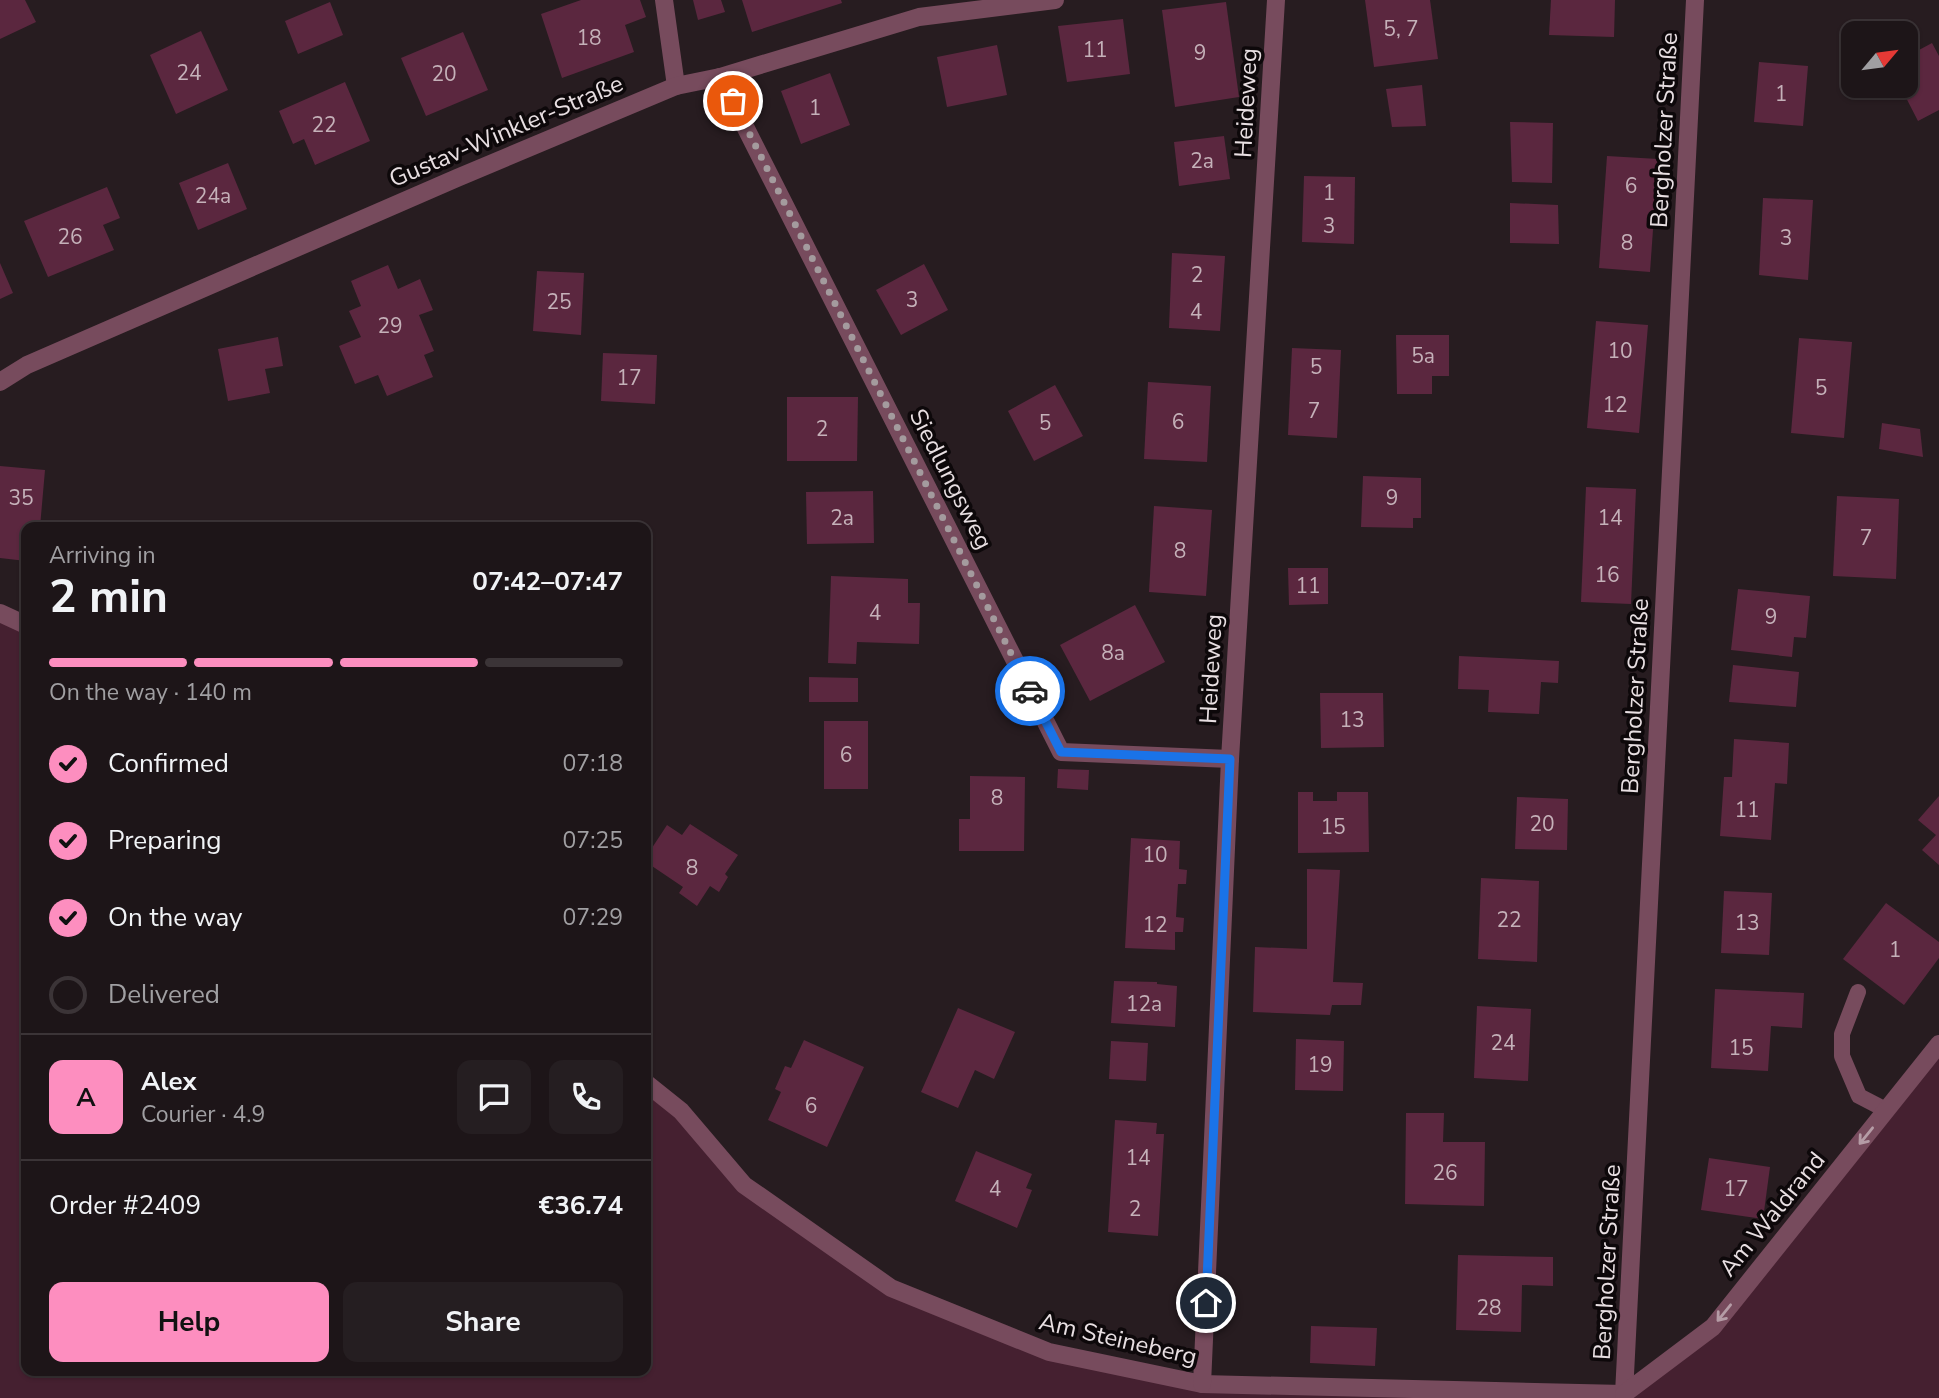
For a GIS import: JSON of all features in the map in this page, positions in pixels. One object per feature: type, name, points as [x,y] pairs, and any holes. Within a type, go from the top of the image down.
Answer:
[{"type":"street","points":[[664,0],[676,86]]},
{"type":"street","name":"Gustav-Winkler-Straße","points":[[0,382],[27,365],[676,86],[720,77],[919,16],[1055,0]]},
{"type":"street","name":"Heideweg","points":[[1202,1384],[1230,759],[1276,0]]},
{"type":"street","name":"Bergholzer Straße","points":[[1625,1394],[1695,0]]},
{"type":"street","name":"Siedlungsweg","points":[[720,77],[1061,752],[1230,759]]},
{"type":"street","points":[[0,613],[21,623]]},
{"type":"street","name":"Am Waldrand","points":[[1625,1394],[1713,1327],[1939,1044]]},
{"type":"street","name":"Am Steineberg","points":[[651,1087],[681,1111],[744,1185],[891,1288],[1049,1352],[1202,1384],[1625,1394]]},
{"type":"lane","points":[[1858,992],[1842,1034],[1842,1056],[1859,1096],[1886,1110]]},
{"type":"shaded area","points":[[0,613],[21,623],[21,1376],[651,1376],[651,1088],[744,1185],[891,1288],[1049,1352],[1202,1384],[1624,1394],[1713,1327],[1939,1044],[1939,1398],[0,1398]]},
{"type":"building","points":[[0,0],[25,0],[36,22],[0,39]]},
{"type":"building","points":[[581,0],[640,0],[646,17],[625,25],[634,52],[562,78],[541,14]]},
{"type":"building","points":[[693,0],[721,0],[725,12],[698,20]]},
{"type":"building","points":[[742,0],[841,0],[842,3],[752,32]]},
{"type":"building","points":[[1365,0],[1430,0],[1438,59],[1374,67]]},
{"type":"building","points":[[1551,0],[1615,0],[1614,37],[1549,35]]},
{"type":"building","points":[[330,2],[343,35],[298,54],[285,21]]},
{"type":"building","points":[[1226,2],[1239,97],[1175,107],[1162,10]]},
{"type":"building","points":[[1123,19],[1130,74],[1067,82],[1058,26]]},
{"type":"building","points":[[201,31],[228,90],[176,114],[150,55]]},
{"type":"building","points":[[463,32],[488,90],[426,116],[401,58]]},
{"type":"building","points":[[1932,43],[1939,56],[1939,110],[1918,121],[1906,98],[1918,98],[1918,51]]},
{"type":"building","points":[[997,45],[1007,95],[947,107],[937,57]]},
{"type":"building","points":[[1759,62],[1808,66],[1803,126],[1754,122]]},
{"type":"building","points":[[830,73],[850,125],[801,144],[781,91]]},
{"type":"building","points":[[345,82],[370,141],[315,165],[304,139],[293,144],[279,111]]},
{"type":"building","points":[[1422,85],[1426,126],[1392,127],[1386,89]]},
{"type":"building","points":[[1510,122],[1553,123],[1552,183],[1512,182]]},
{"type":"building","points":[[1224,136],[1230,179],[1179,186],[1174,142]]},
{"type":"building","points":[[1607,156],[1658,159],[1650,272],[1599,268]]},
{"type":"building","points":[[228,163],[247,209],[198,230],[179,183]]},
{"type":"building","points":[[1304,176],[1355,177],[1354,244],[1302,242]]},
{"type":"building","points":[[107,187],[120,218],[103,225],[114,250],[48,277],[24,221]]},
{"type":"building","points":[[1763,198],[1813,200],[1808,280],[1759,275]]},
{"type":"building","points":[[1510,203],[1558,205],[1559,244],[1510,243]]},
{"type":"building","points":[[1172,253],[1225,256],[1220,331],[1169,328]]},
{"type":"building","points":[[0,263],[13,293],[0,299]]},
{"type":"building","points":[[924,264],[948,310],[901,335],[876,290]]},
{"type":"building","points":[[388,265],[398,289],[420,279],[433,310],[419,315],[434,351],[424,355],[433,377],[387,396],[378,375],[355,384],[339,346],[361,337],[349,311],[361,306],[351,281]]},
{"type":"building","points":[[537,271],[584,273],[581,335],[533,331]]},
{"type":"building","points":[[1596,321],[1648,325],[1639,433],[1587,428]]},
{"type":"building","points":[[1396,335],[1449,335],[1449,376],[1432,376],[1432,394],[1397,394]]},
{"type":"building","points":[[278,337],[283,366],[265,369],[270,393],[228,401],[218,349]]},
{"type":"building","points":[[1799,338],[1852,342],[1844,438],[1791,433]]},
{"type":"building","points":[[1292,348],[1341,350],[1337,438],[1288,435]]},
{"type":"building","points":[[603,353],[657,355],[655,404],[601,401]]},
{"type":"building","points":[[1148,382],[1211,386],[1207,462],[1144,459]]},
{"type":"building","points":[[1055,385],[1083,436],[1034,461],[1008,411]]},
{"type":"building","points":[[787,397],[858,397],[857,461],[787,461]]},
{"type":"building","points":[[1882,423],[1920,429],[1923,457],[1879,449]]},
{"type":"building","points":[[0,466],[45,470],[40,522],[21,522],[21,560],[0,558]]},
{"type":"building","points":[[1363,476],[1421,478],[1421,518],[1413,518],[1413,528],[1361,527]]},
{"type":"building","points":[[1586,487],[1636,489],[1631,604],[1581,602]]},
{"type":"building","points":[[873,491],[874,543],[807,544],[806,492]]},
{"type":"building","points":[[1837,496],[1899,499],[1896,579],[1833,576]]},
{"type":"building","points":[[1154,506],[1212,510],[1206,596],[1149,592]]},
{"type":"building","points":[[1288,568],[1328,568],[1328,604],[1289,605]]},
{"type":"building","points":[[831,576],[908,579],[908,603],[920,603],[919,644],[857,642],[856,664],[828,663]]},
{"type":"building","points":[[1738,589],[1810,596],[1806,638],[1794,637],[1792,657],[1731,650]]},
{"type":"building","points":[[1135,605],[1165,662],[1090,701],[1060,645]]},
{"type":"building","points":[[1459,656],[1559,661],[1558,683],[1541,682],[1539,714],[1488,712],[1489,690],[1458,689]]},
{"type":"building","points":[[1733,665],[1799,672],[1796,707],[1729,702]]},
{"type":"building","points":[[809,677],[858,678],[858,702],[809,702]]},
{"type":"building","points":[[1320,693],[1383,693],[1384,747],[1321,748]]},
{"type":"building","points":[[824,721],[868,721],[868,789],[824,789]]},
{"type":"building","points":[[1734,739],[1789,743],[1787,784],[1775,783],[1771,840],[1720,836],[1724,777],[1732,777]]},
{"type":"building","points":[[1058,769],[1089,770],[1088,790],[1057,788]]},
{"type":"building","points":[[970,776],[1025,777],[1024,851],[959,851],[959,819],[970,819]]},
{"type":"building","points":[[1298,792],[1313,792],[1313,801],[1337,801],[1337,792],[1368,792],[1369,852],[1298,853]]},
{"type":"building","points":[[1939,796],[1939,865],[1922,850],[1936,835],[1918,820]]},
{"type":"building","points":[[1517,797],[1568,799],[1567,850],[1515,849]]},
{"type":"building","points":[[690,824],[738,855],[725,874],[728,877],[719,892],[710,886],[697,906],[679,893],[683,887],[651,865],[651,849],[667,825],[682,835]]},
{"type":"building","points":[[1131,838],[1180,841],[1179,869],[1187,870],[1186,884],[1178,884],[1176,917],[1184,918],[1183,932],[1175,932],[1175,950],[1125,948]]},
{"type":"building","points":[[1307,869],[1340,870],[1333,982],[1363,983],[1361,1005],[1332,1005],[1330,1015],[1253,1012],[1255,947],[1307,949]]},
{"type":"building","points":[[1481,878],[1539,881],[1537,962],[1478,959]]},
{"type":"building","points":[[1724,891],[1772,893],[1769,955],[1721,953]]},
{"type":"building","points":[[1886,903],[1939,942],[1939,958],[1904,1005],[1843,959]]},
{"type":"building","points":[[1114,981],[1157,982],[1177,986],[1175,1027],[1111,1023]]},
{"type":"building","points":[[1715,989],[1804,993],[1802,1028],[1771,1026],[1768,1071],[1711,1068]]},
{"type":"building","points":[[1477,1006],[1531,1009],[1528,1081],[1474,1078]]},
{"type":"building","points":[[958,1008],[1015,1032],[994,1079],[975,1070],[958,1108],[921,1092]]},
{"type":"building","points":[[1296,1039],[1344,1041],[1343,1091],[1295,1090]]},
{"type":"building","points":[[804,1040],[864,1067],[827,1147],[768,1120],[781,1092],[775,1089],[785,1066],[791,1068]]},
{"type":"building","points":[[1111,1041],[1148,1043],[1146,1081],[1109,1079]]},
{"type":"building","points":[[1406,1113],[1444,1113],[1443,1142],[1485,1142],[1484,1206],[1405,1204]]},
{"type":"building","points":[[1115,1120],[1157,1123],[1156,1134],[1164,1134],[1158,1236],[1108,1232]]},
{"type":"building","points":[[976,1151],[1032,1174],[1026,1188],[1032,1190],[1017,1228],[955,1201]]},
{"type":"building","points":[[1709,1158],[1770,1167],[1763,1219],[1701,1210]]},
{"type":"building","points":[[1458,1255],[1553,1257],[1553,1286],[1522,1285],[1521,1332],[1456,1330]]},
{"type":"building","points":[[1311,1326],[1377,1328],[1375,1366],[1310,1363]]},
{"type":"way so far","points":[[733,101],[1030,691]]},
{"type":"route","points":[[1030,691],[1061,752],[1230,759],[1206,1303]]}]
